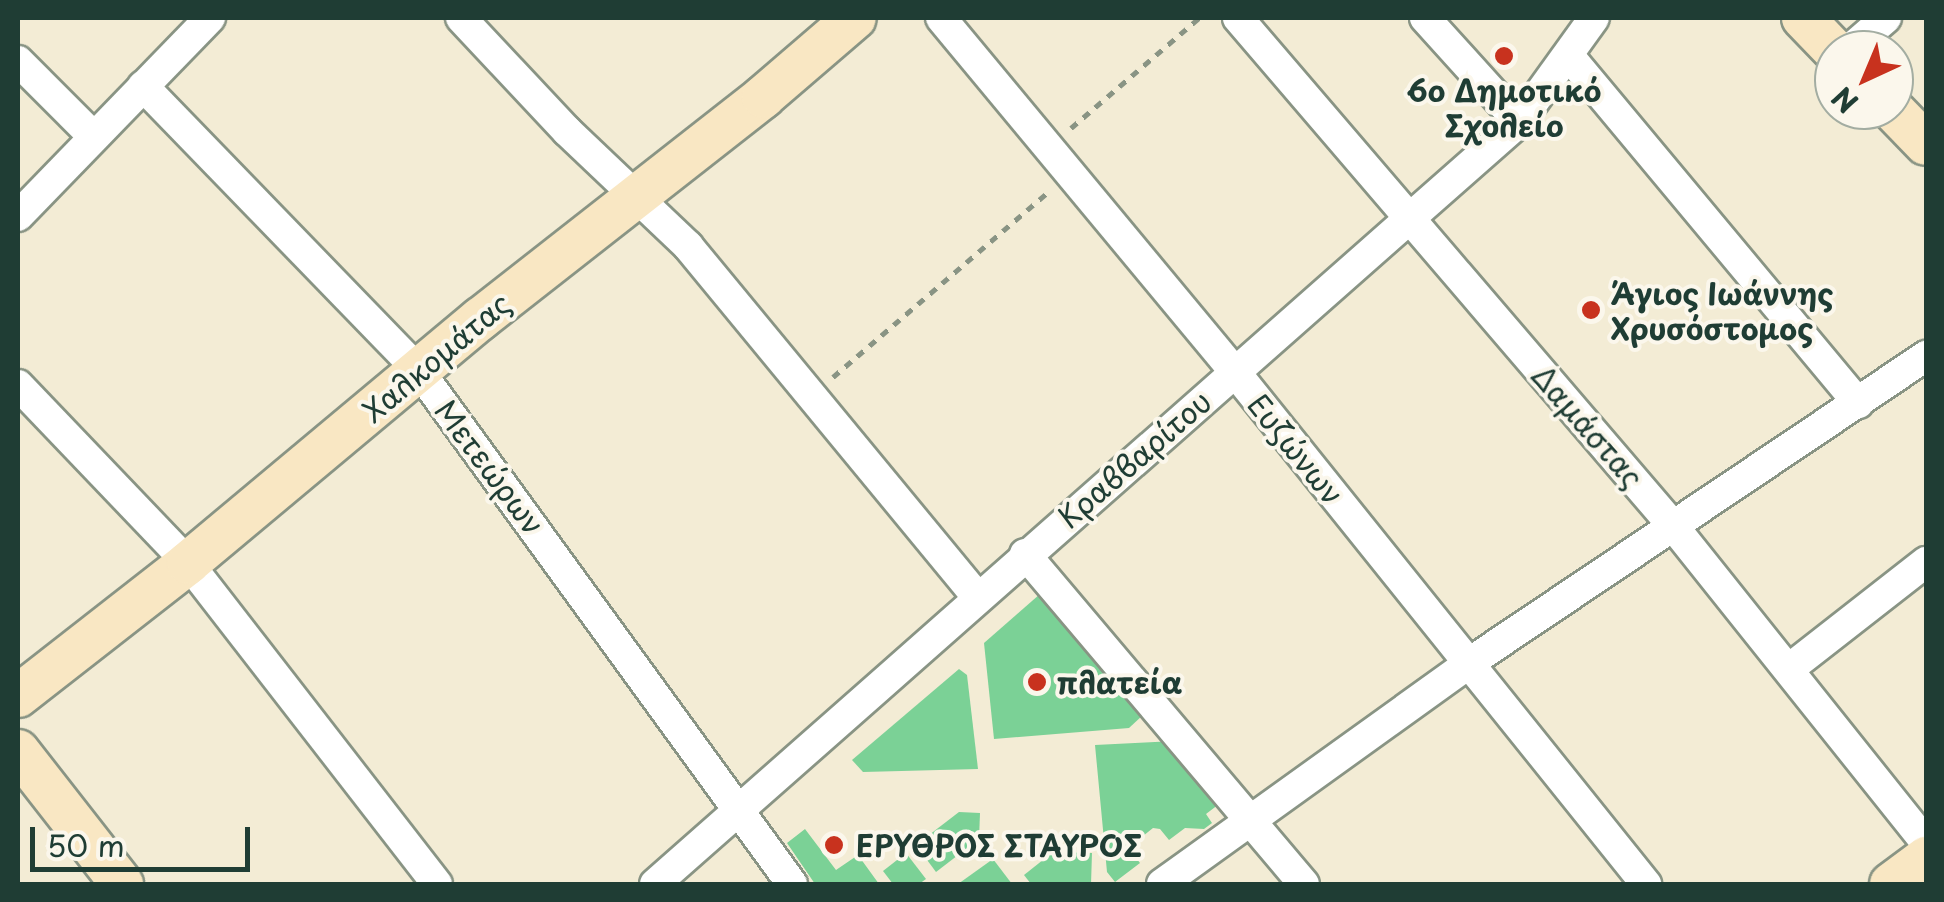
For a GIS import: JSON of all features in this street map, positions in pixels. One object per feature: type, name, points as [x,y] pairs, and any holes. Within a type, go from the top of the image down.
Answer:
[{"type":"street","name":"Χαλκομάτας","points":[[18,696],[188,563],[419,370],[763,98],[854,18]]},
{"type":"street","name":"Ευζώνων","points":[[941,18],[1235,372],[1646,884]]},
{"type":"street","name":"Δαμάστας","points":[[1238,18],[1674,527],[1789,669],[1919,863]]},
{"type":"street","points":[[1425,18],[1519,122]]},
{"type":"street","name":"Κραββαρίτου","points":[[655,884],[1519,122],[1594,18]]},
{"type":"street","points":[[471,21],[567,131],[688,246],[977,597]]},
{"type":"street","points":[[18,216],[144,86],[193,23]]},
{"type":"street","points":[[1569,56],[1858,403]]},
{"type":"street","points":[[18,61],[94,136]]},
{"type":"street","name":"Μετεώρων","points":[[144,86],[419,370],[792,884]]},
{"type":"street","points":[[1162,884],[1469,664],[1926,356]]},
{"type":"street","points":[[18,385],[188,563],[438,884]]},
{"type":"street","points":[[1026,554],[1304,884]]},
{"type":"street","points":[[1789,669],[1926,562]]},
{"type":"street","points":[[18,751],[122,884]]},
{"type":"path","points":[[1046,149],[1199,18]]},
{"type":"path","points":[[812,396],[1067,174]]},
{"type":"green space","points":[[1040,594],[1143,715],[1129,728],[994,739],[984,643]]},
{"type":"green space","points":[[959,669],[967,675],[978,769],[863,772],[852,760]]},
{"type":"green space","points":[[1175,741],[1223,801],[1206,814],[1212,823],[1204,829],[1185,828],[1169,840],[1160,829],[1153,828],[1128,848],[1140,863],[1115,882],[1107,872],[1095,745]]},
{"type":"green space","points":[[959,812],[980,813],[979,839],[936,872],[916,845]]},
{"type":"green space","points":[[805,829],[836,870],[858,855],[879,884],[815,884],[787,843]]},
{"type":"green space","points":[[1053,852],[1092,853],[1091,884],[1031,884],[1024,875]]},
{"type":"green space","points":[[906,853],[926,879],[919,884],[893,884],[883,871]]},
{"type":"green space","points":[[993,859],[1012,884],[958,884]]},
{"type":"place","name":"6ο Δημοτικό Σχολείο","points":[[1504,56]]},
{"type":"place","name":"Άγιος Ιωάννης Χρυσόστομος","points":[[1591,310]]},
{"type":"place","name":"πλατεία","points":[[1037,682]]},
{"type":"place","name":"ΕΡΥΘΡΟΣ ΣΤΑΥΡΟΣ","points":[[834,845]]}]
